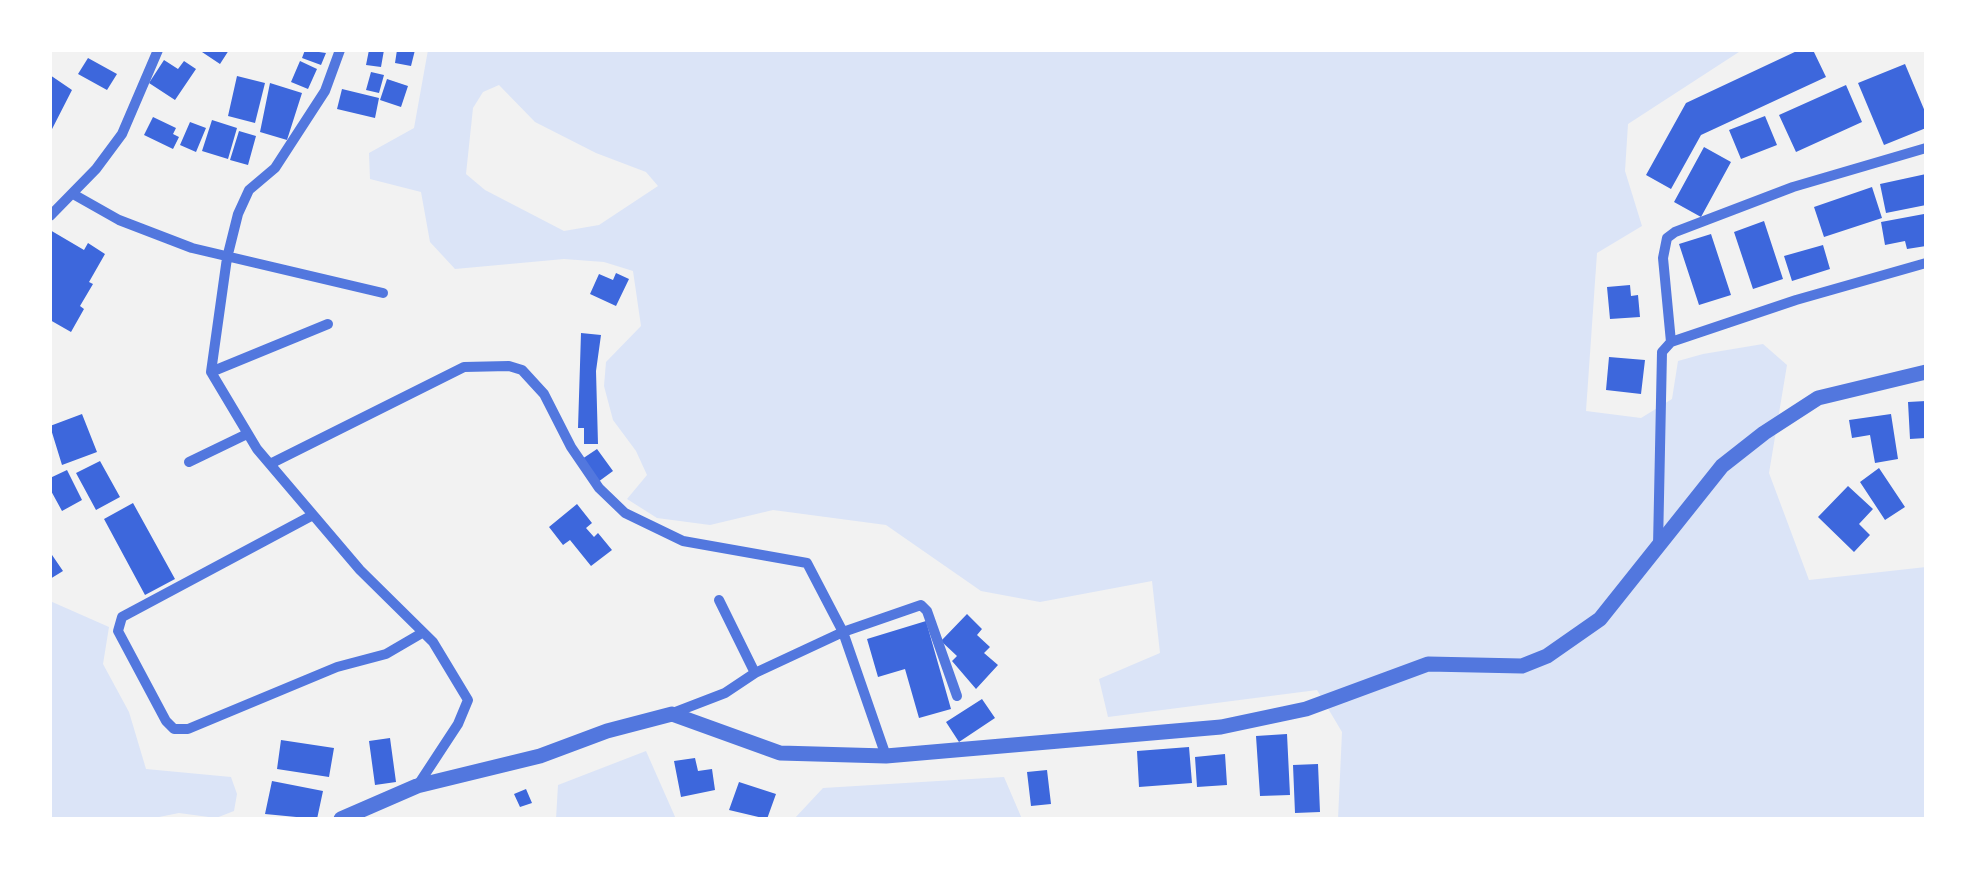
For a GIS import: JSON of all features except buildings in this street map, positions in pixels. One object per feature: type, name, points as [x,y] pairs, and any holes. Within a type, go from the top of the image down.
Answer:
[{"type":"street","points":[[50,216],[122,134],[158,50]]},
{"type":"street","points":[[340,50],[332,78],[275,168],[249,190],[227,258],[212,372],[247,434],[270,464],[312,516],[433,642],[468,700],[458,724],[417,786]]},
{"type":"street","points":[[1672,342],[1663,258],[1667,238],[1674,232],[1793,187],[1926,148]]},
{"type":"street","points":[[73,194],[160,238],[227,258],[383,293]]},
{"type":"street","points":[[1658,547],[1662,352],[1672,342],[1926,263]]},
{"type":"street","points":[[212,372],[328,324]]},
{"type":"street","points":[[270,464],[464,367],[509,366],[532,377],[586,470],[625,513],[683,541],[807,564],[843,632],[886,756]]},
{"type":"street","points":[[672,714],[780,753],[886,756],[1220,727],[1306,709],[1428,664],[1522,666],[1546,656],[1600,619],[1722,466],[1798,408],[1844,389],[1926,372]]},
{"type":"street","points":[[189,462],[247,434]]},
{"type":"street","points":[[312,516],[122,618],[118,631],[166,722],[174,729],[188,729],[338,667],[386,654],[422,632]]},
{"type":"street","points":[[719,600],[755,673]]},
{"type":"street","points":[[341,819],[417,786],[540,756],[607,730],[672,714],[725,692],[755,673],[843,632],[921,606],[928,611],[957,696]]},
{"type":"shaded area","points":[[428,50],[1742,50],[1628,124],[1625,171],[1642,226],[1597,253],[1586,411],[1641,418],[1672,399],[1678,361],[1703,354],[1763,344],[1787,365],[1769,473],[1809,580],[1926,567],[1926,819],[1338,819],[1342,732],[1317,690],[1108,717],[1099,679],[1160,653],[1152,581],[1040,602],[981,591],[886,525],[773,510],[710,525],[657,518],[627,499],[647,475],[636,451],[613,420],[604,386],[606,362],[641,326],[633,271],[604,262],[564,259],[455,269],[430,242],[421,192],[370,179],[369,153],[414,128]],"holes":[[[499,85],[535,122],[596,153],[646,172],[658,186],[599,225],[564,231],[485,190],[466,174],[473,108],[483,92]]]},
{"type":"shaded area","points":[[50,601],[109,627],[103,664],[129,712],[146,769],[231,777],[237,794],[234,811],[216,818],[179,813],[149,819],[50,819]]},
{"type":"shaded area","points":[[646,751],[676,819],[556,819],[558,785]]},
{"type":"shaded area","points":[[1004,777],[1022,819],[794,819],[823,788]]}]
